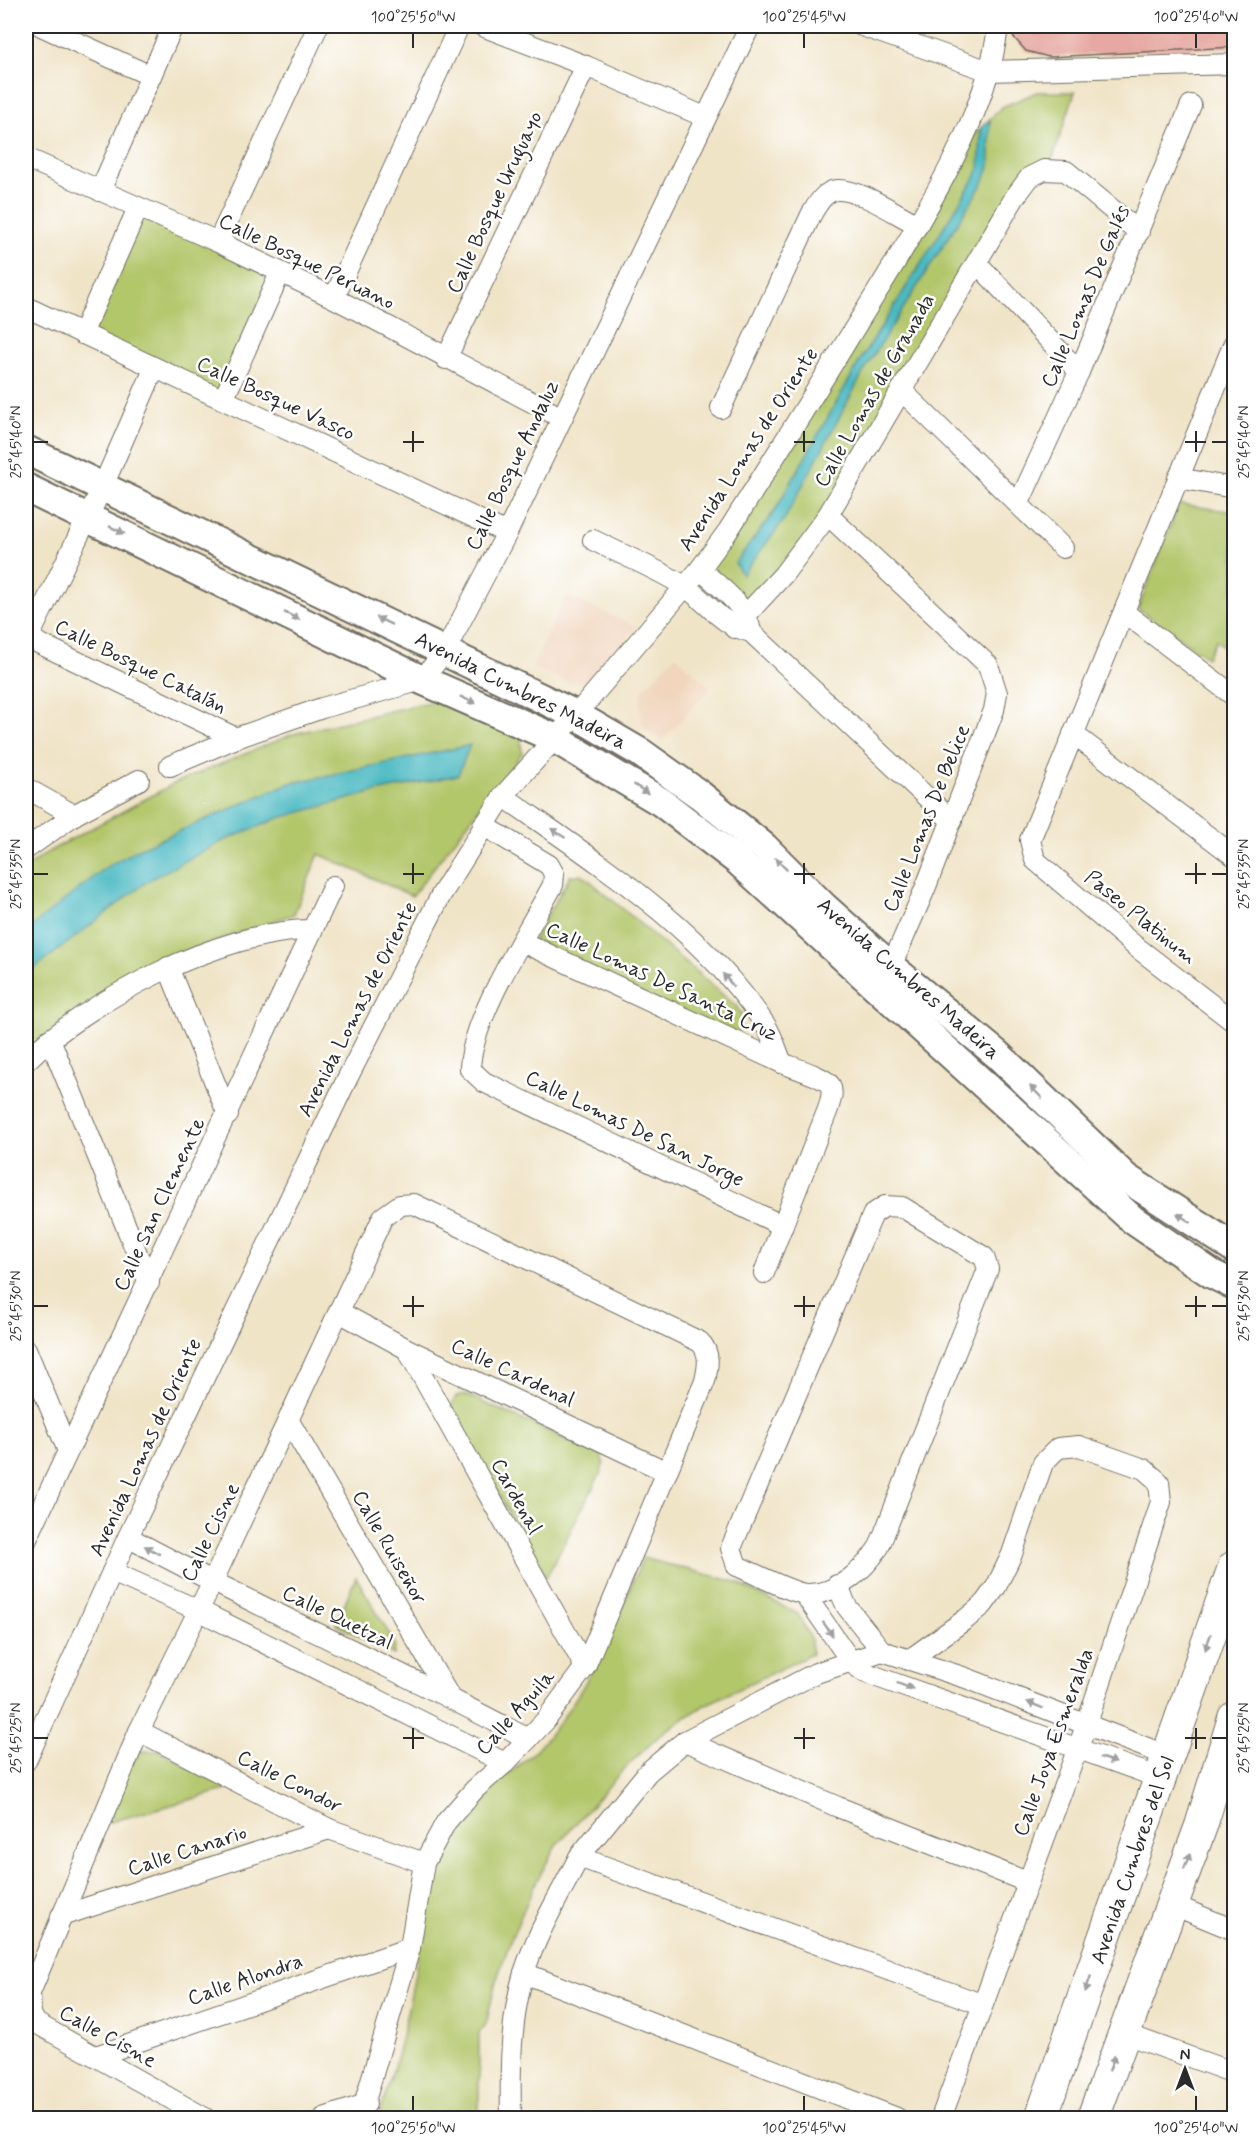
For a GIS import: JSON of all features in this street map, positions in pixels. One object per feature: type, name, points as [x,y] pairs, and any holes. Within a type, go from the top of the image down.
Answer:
[{"type":"main road","name":"Avenida Cumbres del Sol","points":[[1041,2118],[1234,1567]]},
{"type":"main road","points":[[1093,2118],[1171,1904],[1225,1785],[1233,1723],[1213,1713],[1186,1706]]},
{"type":"street","points":[[41,26],[151,76]]},
{"type":"street","points":[[100,191],[174,26]]},
{"type":"street","points":[[218,242],[318,26]]},
{"type":"street","points":[[334,298],[459,26]]},
{"type":"street","points":[[482,26],[586,66],[705,117]]},
{"type":"street","name":"Calle Bosque Andaluz","points":[[422,680],[445,651],[507,533],[750,26]]},
{"type":"street","points":[[862,26],[989,71],[1234,64]]},
{"type":"street","name":"Avenida Lomas de Oriente","points":[[26,1761],[128,1537],[386,1000],[441,895],[503,796],[576,715],[700,569],[728,531],[918,225],[954,157],[989,71],[998,26]]},
{"type":"street","name":"Calle Bosque Uruguayo","points":[[446,359],[586,66]]},
{"type":"street","name":"Calle Lomas De Galés","points":[[1019,503],[1079,372],[1191,105]]},
{"type":"street","name":"Calle Bosque Peruano","points":[[26,158],[218,242],[334,298],[446,359],[562,418]]},
{"type":"street","name":"Calle Lomas de Granada","points":[[744,625],[828,515],[1020,190],[1030,177],[1044,170],[1066,171],[1139,232]]},
{"type":"street","points":[[721,408],[811,215],[822,198],[835,190],[852,192],[918,225]]},
{"type":"street","points":[[82,334],[138,208]]},
{"type":"street","points":[[977,262],[1079,372]]},
{"type":"street","points":[[224,399],[280,273]]},
{"type":"street","name":"Calle Bosque Vasco","points":[[26,307],[507,533]]},
{"type":"street","points":[[1232,354],[1178,478],[1125,613],[1073,734],[1234,856]]},
{"type":"street","points":[[26,639],[103,486],[154,369]]},
{"type":"street","points":[[901,390],[1063,548]]},
{"type":"street","name":"Avenida Cumbres Madeira","points":[[26,450],[576,715],[641,753],[700,795],[764,847],[824,907],[885,979],[1133,1220],[1212,1274],[1234,1285]]},
{"type":"street","points":[[1178,478],[1234,488]]},
{"type":"street","name":"Avenida Cumbres Madeira","points":[[26,488],[88,516],[422,680],[554,738],[661,802],[885,979],[998,1055],[1126,1178],[1234,1248]]},
{"type":"street","name":"Calle Lomas De Belice","points":[[828,515],[988,665],[997,693],[994,710],[952,821],[885,979]]},
{"type":"street","points":[[593,540],[684,586],[744,625]]},
{"type":"street","points":[[700,569],[744,625],[952,821]]},
{"type":"street","points":[[1125,613],[1234,696]]},
{"type":"street","name":"Calle Bosque Catalán","points":[[26,639],[236,738]]},
{"type":"street","points":[[170,766],[236,738],[322,708],[422,680]]},
{"type":"street","name":"Paseo Platinum","points":[[1073,734],[1030,840],[1035,860],[1135,946],[1234,1022]]},
{"type":"street","points":[[26,849],[74,814],[140,780]]},
{"type":"street","points":[[26,789],[74,814]]},
{"type":"street","name":"Calle Lomas De Santa Cruz","points":[[503,796],[581,848],[700,947],[767,1028],[782,1064]]},
{"type":"street","points":[[483,825],[549,865],[554,874],[553,885],[522,942]]},
{"type":"street","name":"Calle San Clemente","points":[[26,1541],[228,1115],[333,886]]},
{"type":"street","points":[[26,1061],[50,1039],[110,999],[168,967],[259,936],[311,930]]},
{"type":"street","name":"Calle Lomas De Santa Cruz","points":[[522,942],[782,1064],[824,1080],[830,1086],[832,1095],[828,1109],[783,1226]]},
{"type":"street","name":"Calle Lomas De San Jorge","points":[[522,942],[482,1020],[470,1055],[470,1069],[484,1082],[783,1226]]},
{"type":"street","points":[[168,967],[228,1115]]},
{"type":"street","points":[[50,1039],[149,1283]]},
{"type":"street","name":"Calle Cisne","points":[[205,2118],[36,2023],[31,2014],[30,1992],[139,1731],[341,1313],[383,1217],[400,1205],[414,1204],[700,1342],[706,1348]]},
{"type":"street","points":[[805,1594],[837,1585],[856,1575],[879,1547],[988,1269],[984,1257],[902,1207],[885,1206],[873,1214],[731,1548],[737,1566],[805,1594],[852,1663],[866,1673],[1077,1749],[1164,1767]]},
{"type":"street","points":[[764,1272],[783,1226]]},
{"type":"street","name":"Calle Cardenal","points":[[341,1313],[407,1349],[667,1472]]},
{"type":"street","name":"Calle Aguila","points":[[324,2118],[363,2111],[410,1948],[424,1863],[446,1822],[475,1789],[506,1763],[528,1739],[585,1667],[705,1381],[709,1363],[706,1348]]},
{"type":"street","points":[[26,1349],[68,1451]]},
{"type":"street","name":"Cardenal","points":[[407,1349],[585,1667]]},
{"type":"street","name":"Calle Ruiseñor","points":[[289,1421],[449,1696]]},
{"type":"street","name":"Calle Joya Esmeralda","points":[[909,1660],[983,1605],[996,1587],[1012,1554],[1043,1463],[1058,1448],[1079,1446],[1144,1468],[1159,1482],[1161,1502],[1086,1726],[940,2118]]},
{"type":"street","name":"Calle Quetzal","points":[[128,1537],[212,1583],[449,1696],[528,1739]]},
{"type":"street","points":[[112,1572],[198,1610],[506,1763]]},
{"type":"street","points":[[837,1585],[847,1607],[882,1652],[966,1678],[1086,1726],[1164,1767]]},
{"type":"street","points":[[510,2118],[514,2018],[524,1973],[543,1926],[579,1857],[648,1772],[685,1741],[816,1673],[882,1652]]},
{"type":"street","name":"Calle Condor","points":[[139,1731],[329,1828],[424,1863]]},
{"type":"street","points":[[685,1741],[838,1807],[1027,1882]]},
{"type":"street","name":"Calle Canario","points":[[61,1916],[329,1828]]},
{"type":"street","points":[[579,1857],[981,2004]]},
{"type":"street","points":[[1171,1904],[1234,1930]]},
{"type":"street","name":"Calle Alondra","points":[[96,2056],[410,1948]]},
{"type":"street","points":[[524,1973],[897,2118]]},
{"type":"street","points":[[1123,2033],[1234,2073]]},
{"type":"shaded area","points":[[566,595],[637,627],[590,682],[568,683],[532,667]]},
{"type":"shaded area","points":[[676,655],[711,688],[663,740],[646,730],[641,721],[640,702],[642,691]]},
{"type":"green space","points":[[1037,92],[1075,92],[1049,169],[1030,177],[828,515],[746,614],[700,569],[974,135],[1002,107]]},
{"type":"green space","points":[[138,208],[280,273],[224,398],[82,334]]},
{"type":"green space","points":[[1179,504],[1234,512],[1234,655],[1216,640],[1207,657],[1138,609]]},
{"type":"green space","points":[[445,698],[520,731],[522,753],[412,896],[319,854],[294,914],[164,959],[63,1020],[26,1052],[26,868],[48,852],[175,783],[293,734]]},
{"type":"green space","points":[[582,874],[736,1006],[742,1015],[740,1030],[731,1039],[533,940],[570,876]]},
{"type":"green space","points":[[464,1394],[602,1455],[604,1463],[600,1474],[546,1578],[450,1410],[456,1396]]},
{"type":"green space","points":[[643,1558],[733,1581],[798,1614],[811,1639],[812,1654],[705,1705],[662,1733],[621,1772],[556,1846],[534,1886],[510,1942],[496,1981],[487,2020],[479,2034],[479,2118],[377,2118],[390,2081],[406,2017],[428,1886],[438,1845],[457,1816],[526,1760],[572,1704],[599,1658]]},
{"type":"green space","points":[[356,1577],[395,1644],[394,1655],[336,1624]]},
{"type":"green space","points":[[143,1751],[159,1751],[229,1789],[99,1825],[133,1760]]},
{"type":"water","points":[[990,119],[990,165],[983,183],[868,364],[784,520],[742,575],[735,563],[774,512],[861,359],[974,179],[979,168],[981,128]]},
{"type":"water","points":[[470,745],[458,775],[371,793],[279,818],[225,840],[149,880],[26,975],[26,931],[106,867],[138,849],[287,784]]},
{"type":"building","points":[[1010,26],[1234,26],[1234,47],[1049,57],[1026,51],[1009,32]]}]
